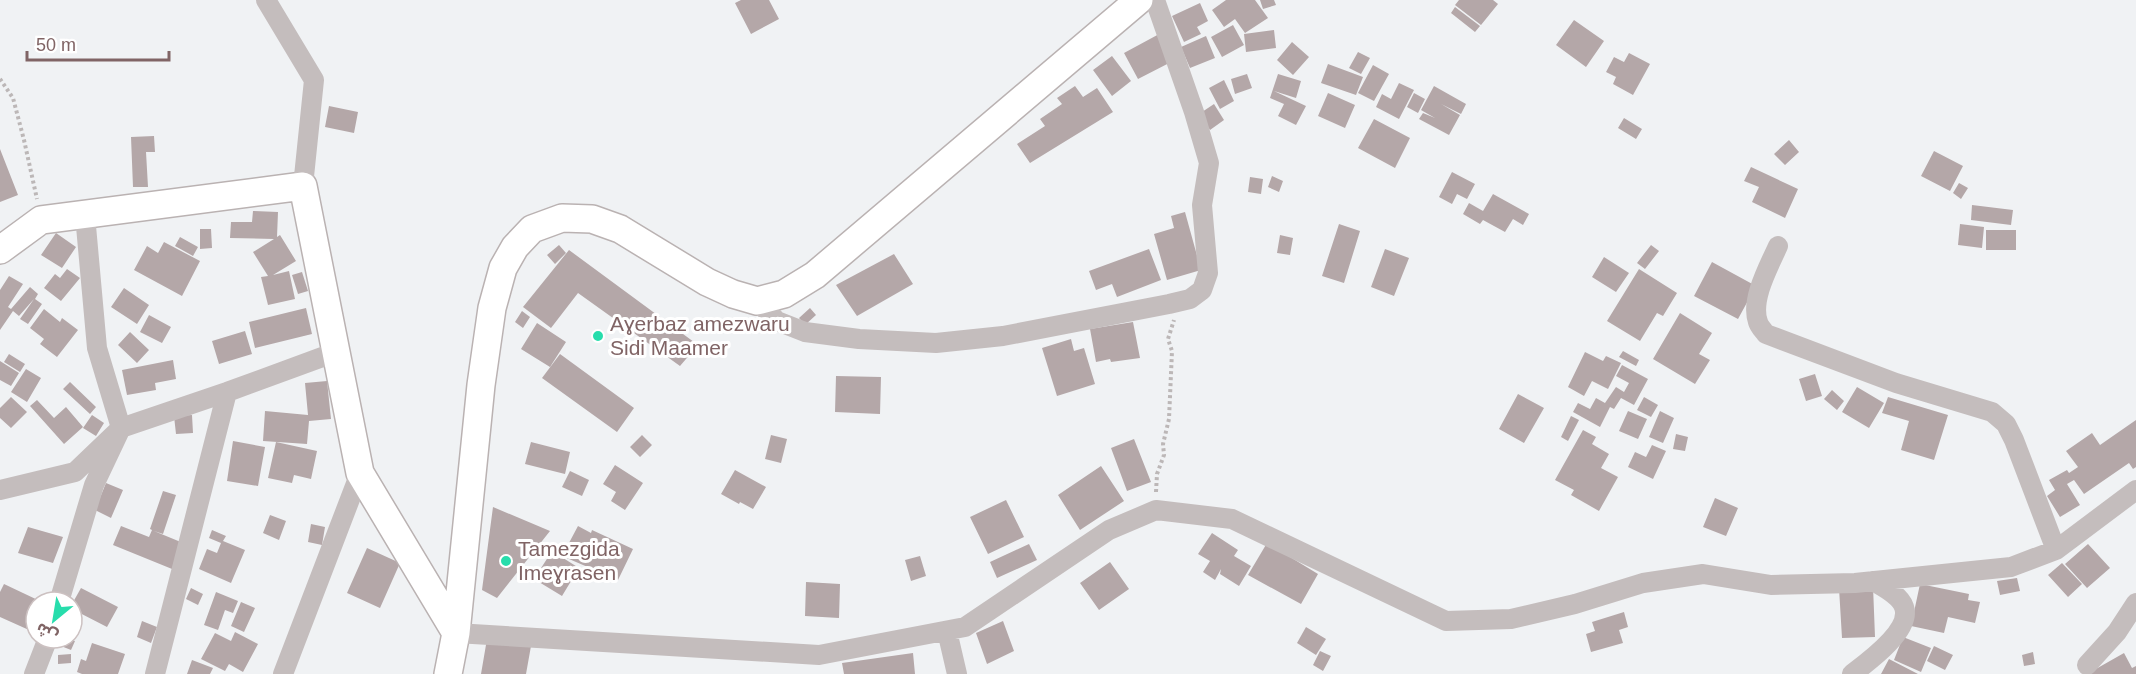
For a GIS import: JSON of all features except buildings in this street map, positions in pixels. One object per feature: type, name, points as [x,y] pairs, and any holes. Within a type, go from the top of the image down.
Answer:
[{"type":"main road","points":[[448,674],[456,633],[480,397],[492,308],[503,268],[515,248],[532,229],[562,218],[592,219],[620,229],[707,282],[733,294],[757,302],[784,294],[815,275],[1139,0]]},
{"type":"main road","points":[[0,250],[41,220],[303,186],[360,473],[456,633]]},
{"type":"street","points":[[266,0],[314,80],[303,186]]},
{"type":"street","points":[[757,302],[777,321],[806,332],[859,339],[936,343],[1003,336],[1178,302],[1202,290],[1208,273],[1202,205],[1209,163],[1155,0]]},
{"type":"street","points":[[63,590],[94,485],[121,428],[97,348],[85,214]]},
{"type":"street","points":[[1778,246],[1761,286],[1756,308],[1758,324],[1766,334],[1896,382],[1992,412],[2006,424],[2014,440],[2056,550]]},
{"type":"street","points":[[0,490],[75,472],[121,428],[336,352]]},
{"type":"street","points":[[155,674],[227,392]]},
{"type":"street","points":[[283,674],[360,473]]},
{"type":"street","points":[[456,633],[819,655],[965,627],[1109,530],[1156,510],[1232,519],[1446,621],[1511,619],[1575,604],[1643,583],[1703,574],[1771,585],[1873,581],[2011,567],[2056,550],[2136,490]]},
{"type":"street","points":[[1852,674],[1884,650],[1906,614],[1904,605],[1893,593],[1873,581]]},
{"type":"street","points":[[2087,665],[2117,632],[2136,603]]},
{"type":"street","points":[[947,631],[957,674]]},
{"type":"street","points":[[34,674],[43,650]]},
{"type":"path","points":[[0,79],[13,98],[41,220]]},
{"type":"path","points":[[1156,510],[1157,474],[1164,455],[1163,444],[1169,419],[1172,351],[1168,339],[1178,302]]},
{"type":"place","name":"Aɣerbaz amezwaru Sidi Maamer","points":[[598,336]]},
{"type":"place","name":"Tamezgida Imeɣrasen","points":[[506,561]]}]
